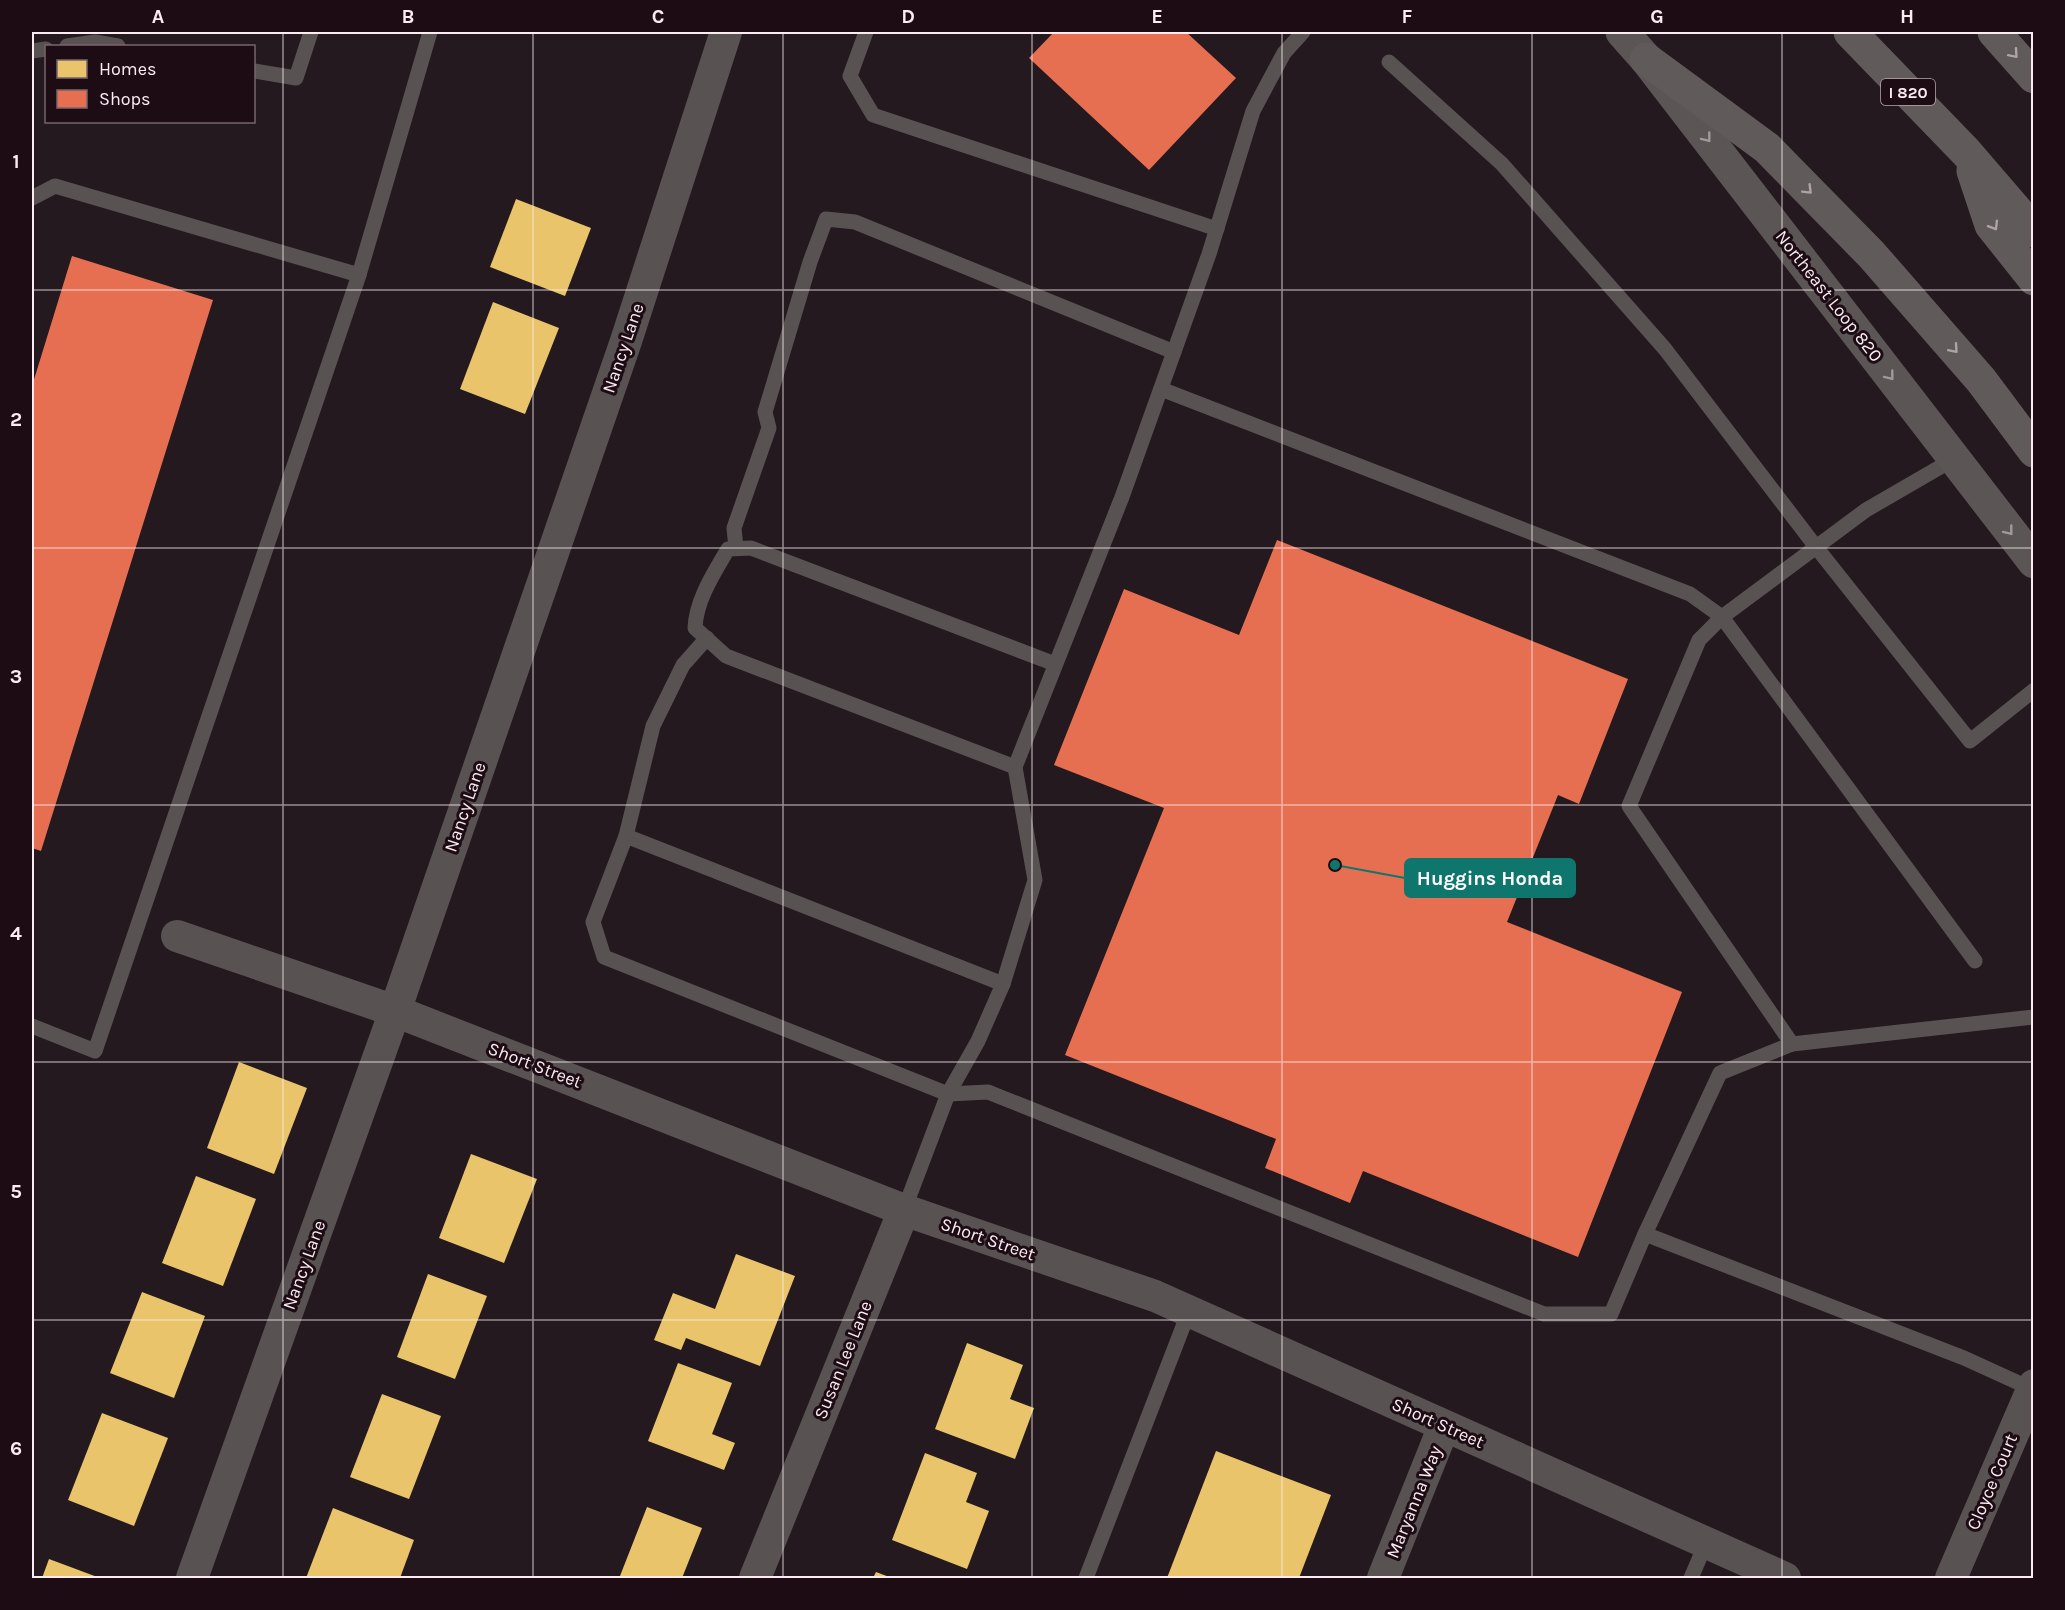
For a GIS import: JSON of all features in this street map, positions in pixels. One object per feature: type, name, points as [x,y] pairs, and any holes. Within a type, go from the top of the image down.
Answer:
[{"type":"highway","name":"I 820","points":[[1850,32],[1966,152],[2034,231]]},
{"type":"highway","points":[[1994,32],[2034,77]]},
{"type":"highway","points":[[1646,59],[1767,148],[1871,254],[1981,380],[2034,451]]},
{"type":"highway","points":[[1966,152],[1991,225],[2034,279]]},
{"type":"main road","name":"Northeast Loop 820","points":[[1622,32],[1646,59],[2034,562]]},
{"type":"street","name":"Nancy Lane","points":[[192,1578],[395,1011],[622,352],[726,32]]},
{"type":"street","name":"Short Street","points":[[177,936],[395,1011],[904,1210],[1155,1296],[1785,1578]]},
{"type":"street","name":"Susan Lee Lane","points":[[755,1578],[904,1210]]},
{"type":"street","name":"Cloyce Court","points":[[1951,1578],[2033,1387]]},
{"type":"street","name":"Maryanna Way","points":[[1383,1578],[1444,1426]]},
{"type":"lane","points":[[255,71],[296,78],[311,32]]},
{"type":"lane","points":[[32,1026],[95,1051],[359,275],[430,32]]},
{"type":"lane","points":[[866,32],[850,76],[873,115],[1217,229]]},
{"type":"lane","points":[[1055,664],[752,548],[728,549],[713,574],[696,614],[695,628],[726,656],[1015,767],[1122,497],[1217,229],[1253,111],[1284,53],[1303,32]]},
{"type":"lane","points":[[74,45],[95,42],[112,45]]},
{"type":"lane","points":[[1389,62],[1502,164],[1665,349],[1816,548],[1970,741],[2034,690]]},
{"type":"lane","points":[[32,198],[55,186],[359,275]]},
{"type":"lane","points":[[736,548],[734,528],[769,428],[765,412],[810,262],[826,219],[855,222],[1174,352]]},
{"type":"lane","points":[[1161,389],[1690,594],[1722,617],[1975,961]]},
{"type":"lane","points":[[1792,1044],[1629,806],[1699,640],[1722,617],[1866,510],[1954,459]]},
{"type":"lane","points":[[706,638],[683,665],[653,726],[626,836],[593,922],[604,957],[948,1094],[988,1092],[1544,1314],[1611,1314],[1719,1073],[1792,1044],[2034,1017]]},
{"type":"lane","name":"Susan Lee Lane","points":[[904,1210],[948,1094],[978,1041],[1003,984],[1035,880],[1015,767]]},
{"type":"lane","points":[[626,836],[1003,984]]},
{"type":"lane","points":[[1645,1234],[2033,1387]]},
{"type":"lane","points":[[1086,1578],[1189,1311]]},
{"type":"lane","points":[[1691,1578],[1706,1543]]},
{"type":"building: Homes","points":[[516,199],[591,228],[565,296],[490,267]]},
{"type":"building: Homes","points":[[493,302],[559,328],[525,414],[460,389]]},
{"type":"building: Homes","points":[[239,1062],[307,1088],[274,1174],[207,1148]]},
{"type":"building: Homes","points":[[471,1154],[537,1179],[504,1263],[439,1238]]},
{"type":"building: Homes","points":[[196,1176],[256,1199],[223,1286],[162,1263]]},
{"type":"building: Homes","points":[[736,1254],[795,1276],[760,1366],[686,1338],[681,1350],[654,1340],[673,1293],[715,1309]]},
{"type":"building: Homes","points":[[428,1274],[487,1296],[455,1379],[397,1357]]},
{"type":"building: Homes","points":[[142,1292],[205,1316],[174,1398],[110,1373]]},
{"type":"building: Homes","points":[[967,1343],[1023,1365],[1010,1399],[1034,1408],[1015,1459],[935,1429]]},
{"type":"building: Homes","points":[[678,1363],[732,1383],[712,1434],[735,1443],[724,1470],[648,1441]]},
{"type":"building: Homes","points":[[382,1394],[441,1416],[409,1499],[350,1477]]},
{"type":"building: Homes","points":[[102,1413],[168,1438],[134,1526],[68,1500]]},
{"type":"building: Homes","points":[[1216,1451],[1331,1495],[1299,1578],[1167,1578]]},
{"type":"building: Homes","points":[[925,1453],[977,1473],[966,1502],[989,1511],[967,1569],[892,1540]]},
{"type":"building: Homes","points":[[647,1507],[702,1528],[682,1578],[626,1578],[620,1576]]},
{"type":"building: Homes","points":[[333,1508],[414,1540],[400,1578],[306,1578]]},
{"type":"building: Homes","points":[[49,1559],[100,1578],[42,1578]]},
{"type":"building: Homes","points":[[876,1572],[892,1578],[873,1578]]},
{"type":"building: Shops","points":[[1054,32],[1186,32],[1236,78],[1149,170],[1029,58]]},
{"type":"building: Shops","points":[[72,256],[213,300],[41,851],[32,848],[32,386]]},
{"type":"building: Shops","points":[[1277,540],[1628,679],[1579,804],[1558,795],[1507,922],[1682,992],[1578,1257],[1363,1171],[1350,1203],[1265,1168],[1276,1139],[1065,1055],[1164,808],[1054,765],[1124,589],[1239,635]]},
{"type":"place","name":"Huggins Honda","points":[[1335,865]]}]
